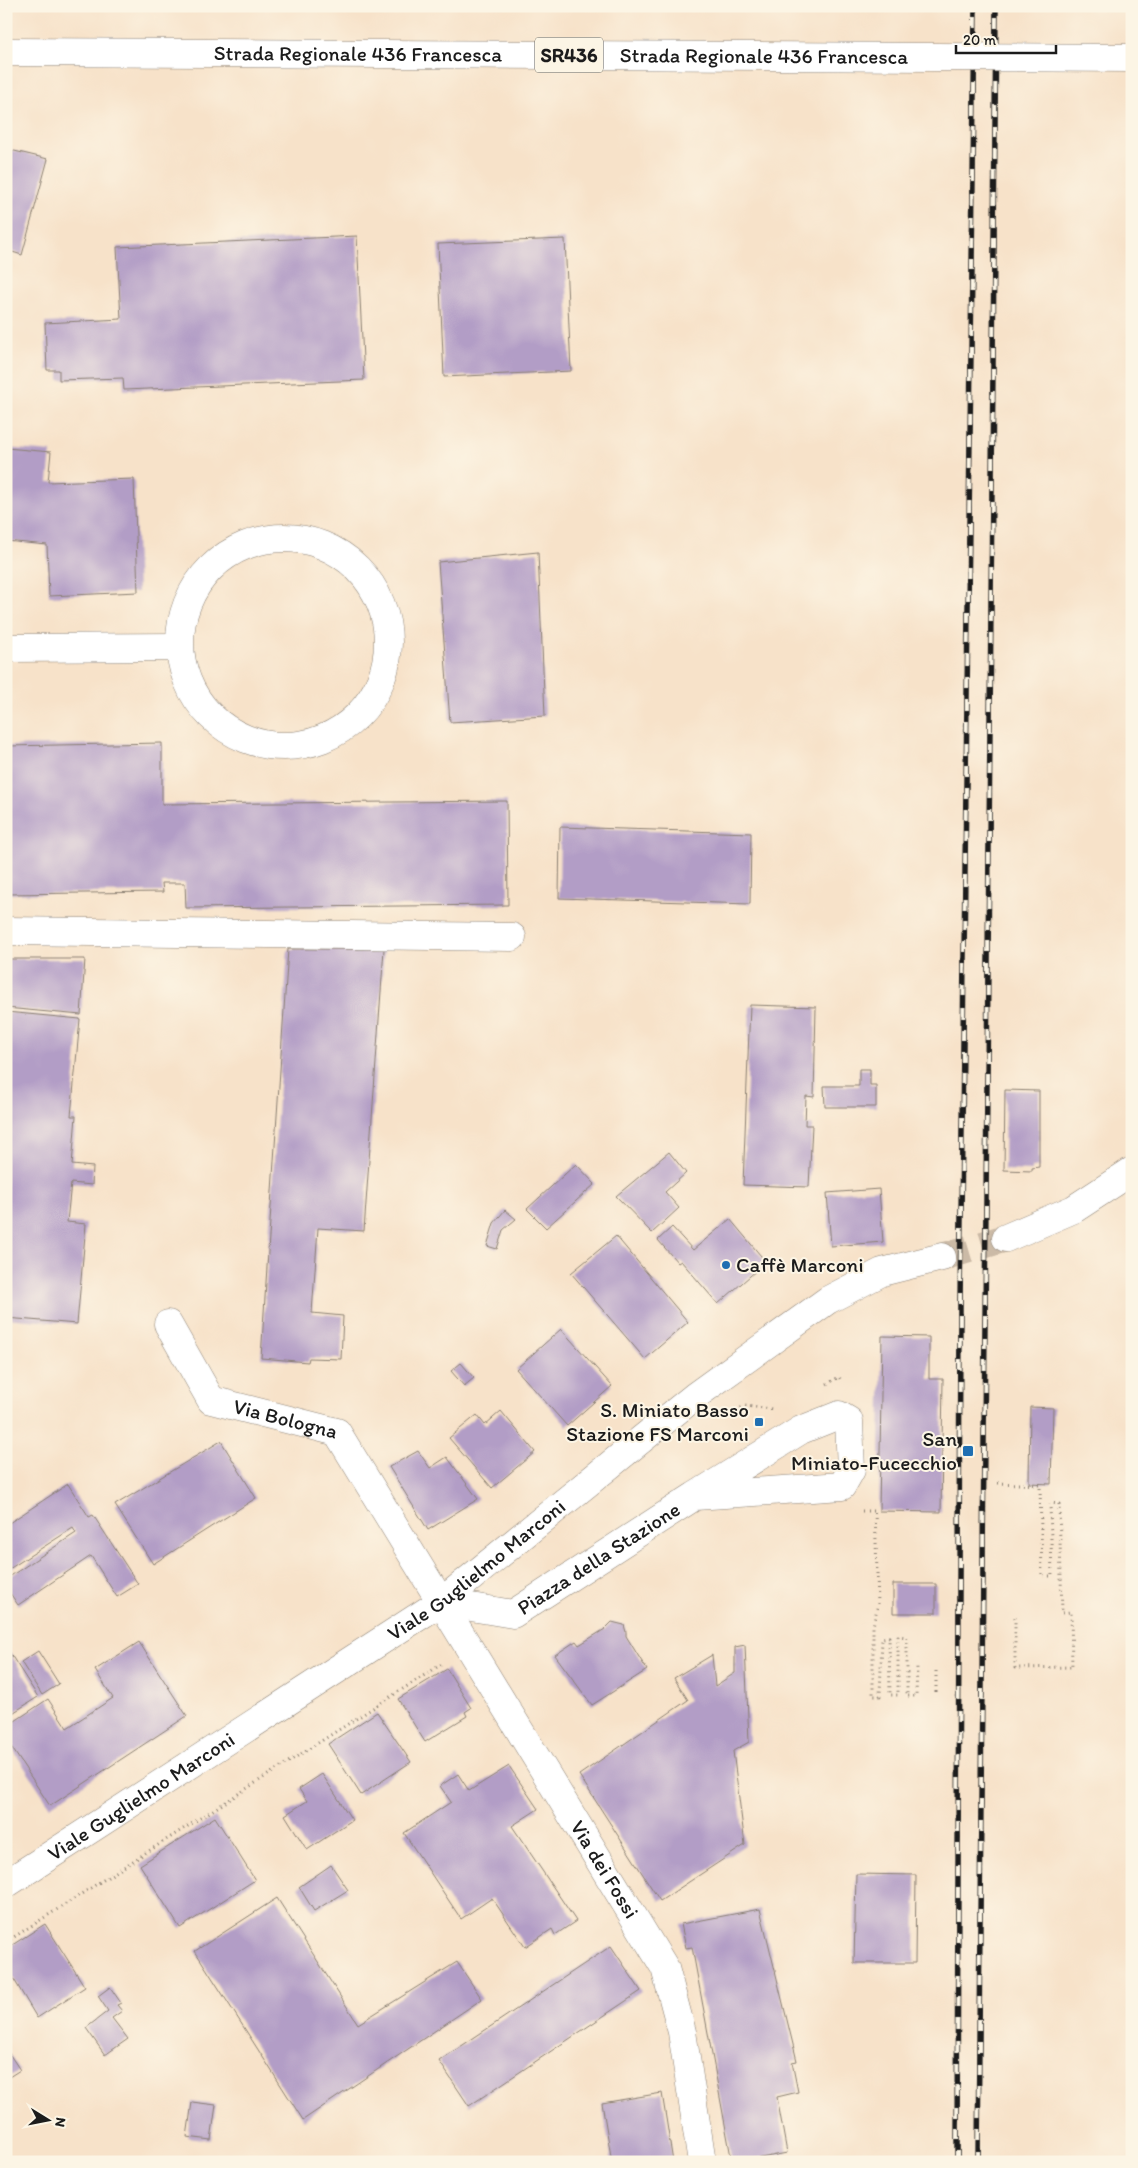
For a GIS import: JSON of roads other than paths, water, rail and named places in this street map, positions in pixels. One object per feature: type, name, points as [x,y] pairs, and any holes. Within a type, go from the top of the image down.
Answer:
[{"type":"street","name":"Strada Regionale 436 Francesca","points":[[6,52],[1132,58]]},
{"type":"street","points":[[283,537],[316,542],[346,556],[369,580],[385,610],[390,643],[383,679],[365,710],[338,733],[304,746],[268,746],[234,735],[206,712],[187,682],[179,647],[184,614],[197,583],[220,559],[250,543],[283,537]]},
{"type":"street","points":[[6,648],[179,647]]},
{"type":"street","points":[[6,931],[512,937]]},
{"type":"street","points":[[1006,1238],[1074,1209],[1132,1171]]},
{"type":"street","name":"Viale Guglielmo Marconi","points":[[6,1884],[440,1602],[695,1396],[828,1300],[882,1272],[942,1257]]},
{"type":"street","name":"Via Bologna","points":[[168,1324],[211,1400],[337,1432],[440,1602]]},
{"type":"street","name":"Piazza della Stazione","points":[[440,1602],[513,1614],[695,1496],[801,1430],[839,1415],[849,1421],[850,1470],[842,1486],[695,1496]]},
{"type":"street","name":"Via dei Fossi","points":[[440,1602],[665,1968],[682,2032],[702,2162]]},
{"type":"tunnel","points":[[942,1257],[1006,1238]]},
{"type":"railway","points":[[957,2162],[960,1304],[975,6]]},
{"type":"railway","points":[[978,2162],[996,6]]},
{"type":"place","name":"Caffè Marconi","points":[[726,1265]]},
{"type":"place","name":"S. Miniato Basso Stazione FS Marconi","points":[[759,1422]]},
{"type":"place","name":"San Miniato-Fucecchio","points":[[968,1451]]}]
